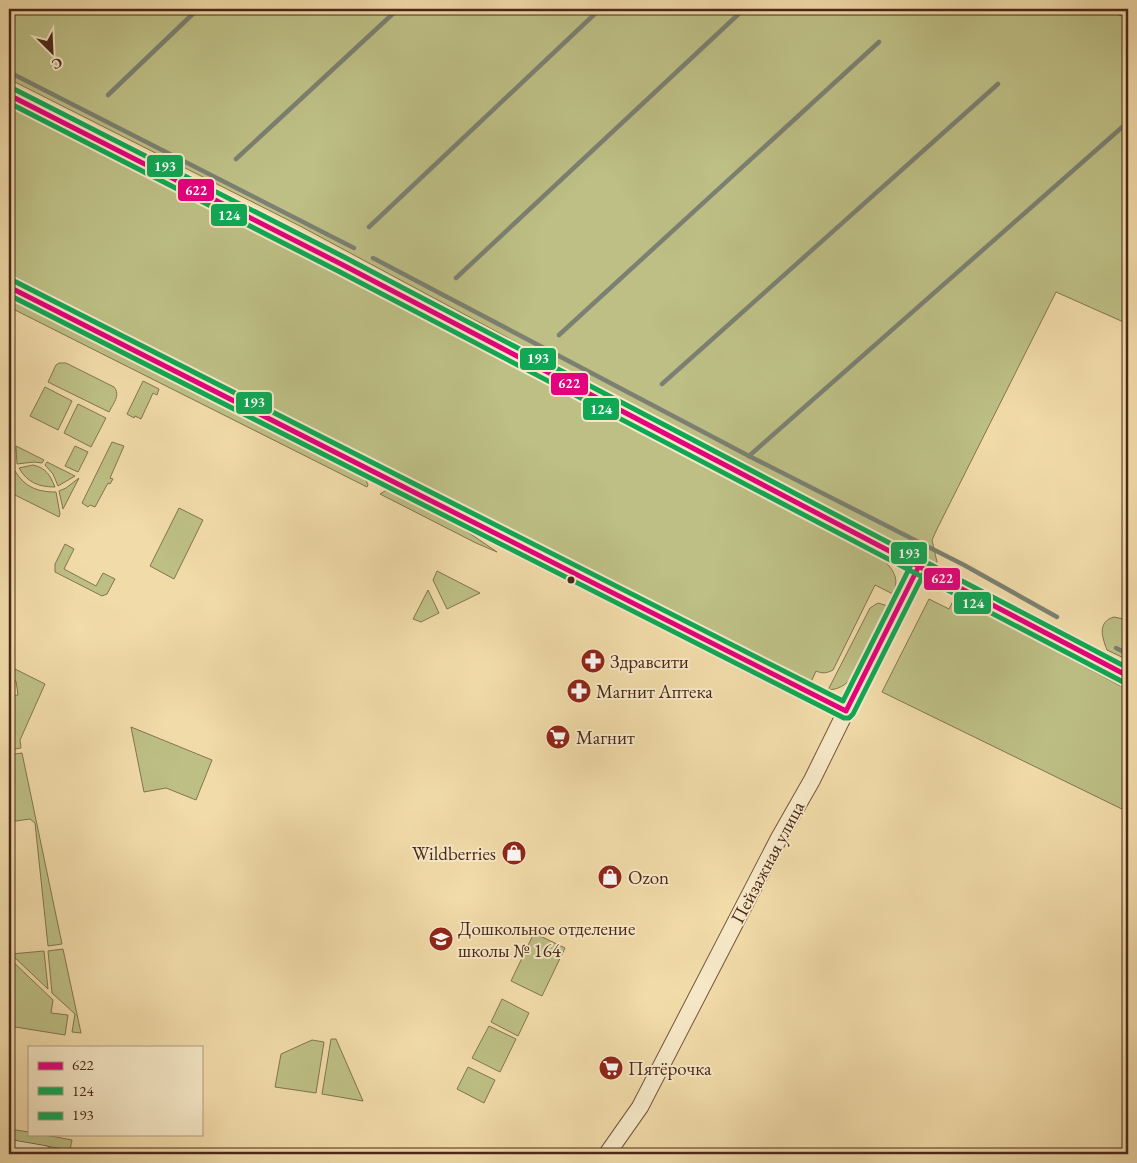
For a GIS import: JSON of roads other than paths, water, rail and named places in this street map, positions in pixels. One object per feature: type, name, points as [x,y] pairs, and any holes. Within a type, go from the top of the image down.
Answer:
[{"type":"street","points":[[9,95],[343,265],[1128,676]]},
{"type":"street","points":[[9,287],[846,711]]},
{"type":"street","name":"Пейзажная улица","points":[[607,1154],[640,1107],[779,838],[812,780],[919,566]]},
{"type":"street","points":[[9,1148],[44,1154]]},
{"type":"waterway","points":[[108,95],[198,9]]},
{"type":"waterway","points":[[236,159],[398,9]]},
{"type":"waterway","points":[[369,227],[600,9]]},
{"type":"waterway","points":[[456,278],[744,9]]},
{"type":"waterway","points":[[559,335],[879,42]]},
{"type":"waterway","points":[[9,72],[354,248]]},
{"type":"waterway","points":[[662,384],[998,84]]},
{"type":"waterway","points":[[749,456],[1128,122]]},
{"type":"waterway","points":[[373,258],[749,456],[964,565],[1057,617]]},
{"type":"waterway","points":[[1116,648],[1128,654]]},
{"type":"place","name":"Здравсити","points":[[593,661]]},
{"type":"place","name":"Магнит Аптека","points":[[579,691]]},
{"type":"place","name":"Магнит","points":[[558,737]]},
{"type":"place","name":"Wildberries","points":[[514,853]]},
{"type":"place","name":"Ozon","points":[[610,877]]},
{"type":"place","name":"Дошкольное отделение школы № 164","points":[[441,939]]},
{"type":"place","name":"Пятёрочка","points":[[611,1068]]}]
